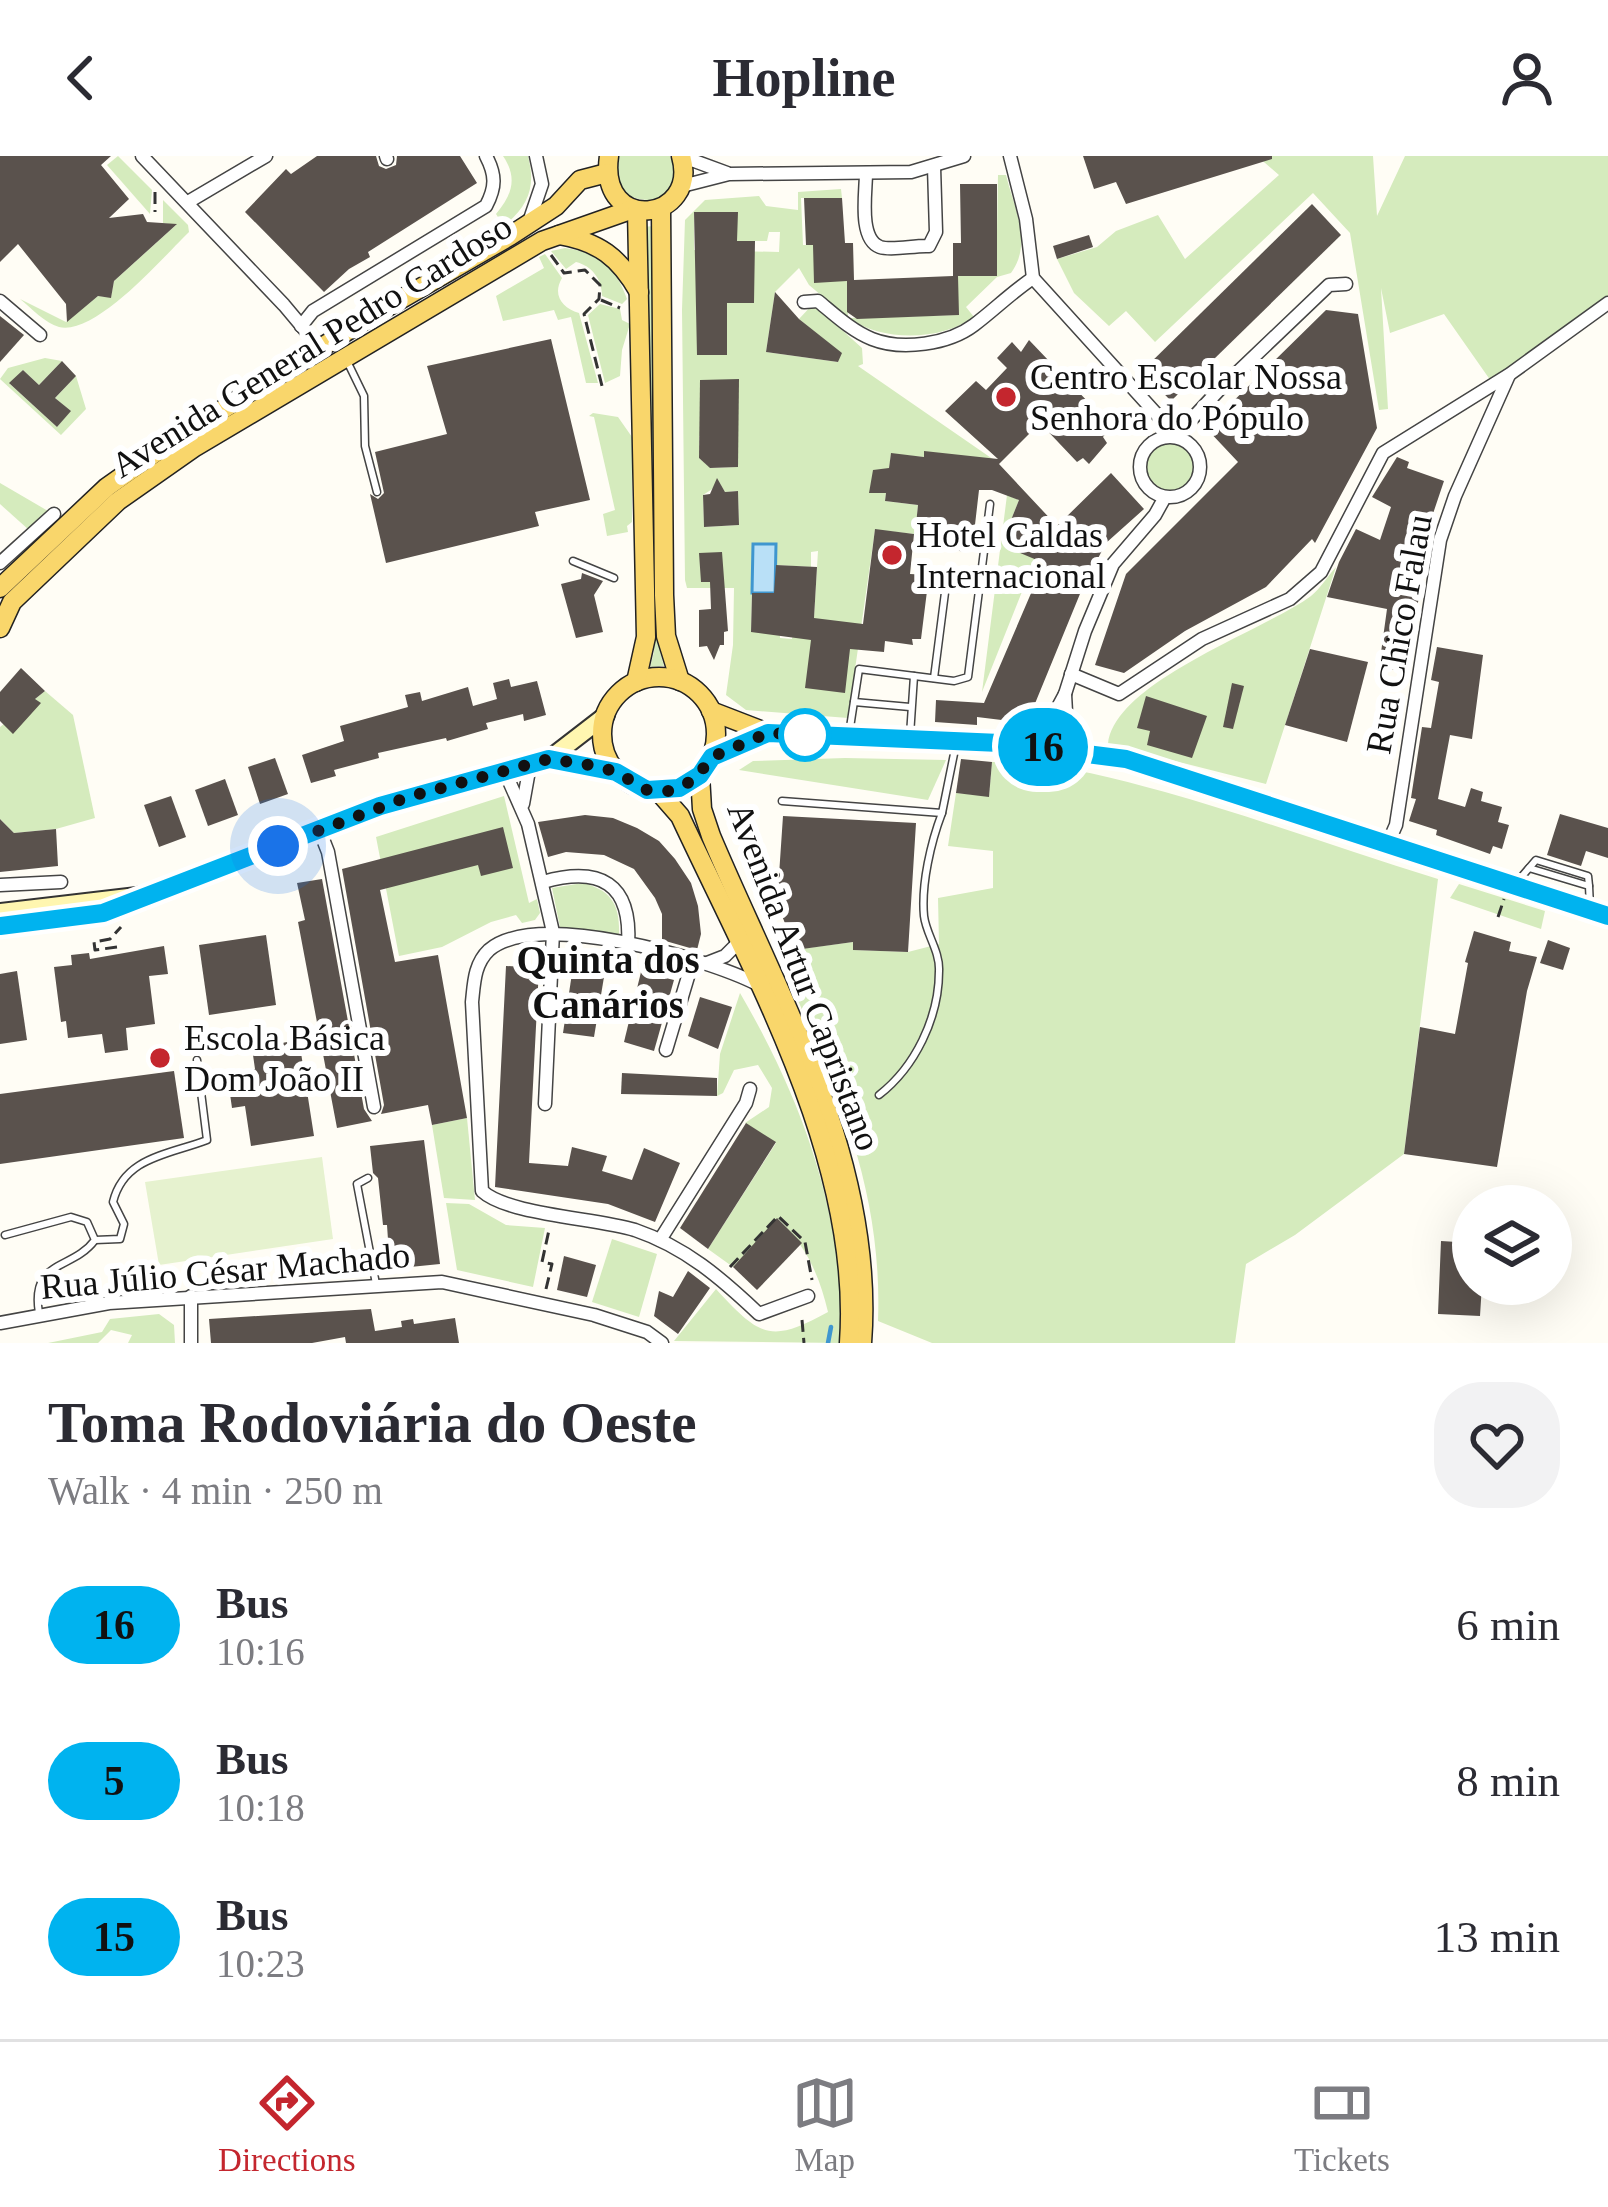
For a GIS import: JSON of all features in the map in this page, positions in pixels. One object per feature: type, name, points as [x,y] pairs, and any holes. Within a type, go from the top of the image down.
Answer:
[{"type":"main road","points":[[680,681],[668,643],[664,596],[661,208],[682,186],[681,156]]},
{"type":"main road","name":"Avenida General Pedro Cardoso","points":[[0,588],[106,487],[167,443],[556,206],[580,180],[608,164]]},
{"type":"main road","points":[[608,164],[613,194],[635,210],[646,637],[636,682]]},
{"type":"main road","name":"Avenida General Pedro Cardoso","points":[[0,628],[12,602],[118,501],[195,447],[345,356],[550,242],[635,210],[661,208]]},
{"type":"main road","points":[[550,242],[583,239],[614,255],[636,303]]},
{"type":"main road","points":[[0,926],[83,918],[408,797],[549,759],[606,715],[618,695],[636,682],[658,677],[680,681],[698,693],[711,711],[716,733],[712,757],[700,775],[679,788],[659,792],[635,787],[616,772],[603,745],[606,715]]},
{"type":"main road","points":[[711,711],[768,733],[1068,749],[1177,773],[1388,843],[1510,891],[1599,913]]},
{"type":"main road","points":[[712,757],[768,733]]},
{"type":"main road","points":[[549,759],[616,772]]},
{"type":"main road","name":"Avenida Artur Capristano","points":[[700,775],[702,809],[711,836],[838,1144],[858,1236],[862,1343]]},
{"type":"main road","name":"Avenida Artur Capristano","points":[[659,792],[680,815],[739,942],[791,1059],[833,1176],[847,1245],[849,1343]]},
{"type":"main road","points":[[0,912],[132,899]]},
{"type":"street","points":[[142,156],[320,348]]},
{"type":"street","points":[[188,202],[266,156]]},
{"type":"street","points":[[301,326],[313,311],[486,206],[493,192],[494,172],[486,156]]},
{"type":"street","points":[[529,222],[542,184],[536,156]]},
{"type":"street","points":[[681,156],[728,174]]},
{"type":"street","points":[[830,156],[830,173]]},
{"type":"street","points":[[682,186],[728,174],[911,172],[964,156]]},
{"type":"street","points":[[1010,156],[1034,278],[1160,418],[1170,437],[1193,448],[1200,467],[1198,478],[1185,494],[1165,497],[1148,488],[1139,467],[1150,444],[1170,437],[1329,285],[1346,284]]},
{"type":"street","points":[[866,173],[866,230],[873,243],[883,248],[929,246],[936,232],[934,167]]},
{"type":"street","points":[[804,302],[818,301],[875,341],[905,344],[947,339],[971,327],[1034,278]]},
{"type":"street","points":[[0,301],[40,335]]},
{"type":"street","points":[[1071,674],[1119,694],[1202,639],[1290,598],[1321,572],[1383,453],[1510,374],[1608,303]]},
{"type":"street","name":"Rua Chico Falau","points":[[1388,843],[1396,825],[1440,540],[1510,374]]},
{"type":"street","points":[[1037,746],[1065,694],[1113,564],[1165,497]]},
{"type":"street","points":[[0,563],[54,514]]},
{"type":"street","points":[[1065,694],[1068,749]]},
{"type":"street","points":[[523,806],[530,765]]},
{"type":"street","points":[[505,772],[523,806],[553,932],[544,1104]]},
{"type":"street","points":[[319,829],[328,852],[374,1107]]},
{"type":"street","points":[[543,882],[584,875],[605,881],[622,896],[629,916],[628,945]]},
{"type":"street","points":[[0,885],[61,882]]},
{"type":"street","points":[[757,984],[699,962],[553,932],[524,936],[489,950],[475,973],[472,1002],[482,1191],[502,1204],[612,1224],[661,1240],[725,1280],[759,1314],[808,1296]]},
{"type":"street","points":[[699,962],[724,956],[739,942]]},
{"type":"street","points":[[666,1050],[699,962]]},
{"type":"street","points":[[661,1240],[746,1103],[750,1089]]},
{"type":"street","name":"Rua Júlio César Machado","points":[[0,1323],[39,1313],[190,1296],[442,1282],[594,1315],[647,1332],[662,1343]]},
{"type":"street","points":[[190,1296],[191,1343]]},
{"type":"lane","points":[[345,356],[364,396],[364,446],[377,492]]},
{"type":"lane","points":[[848,736],[859,669],[954,680],[968,676],[990,504]]},
{"type":"lane","points":[[572,561],[614,578]]},
{"type":"lane","points":[[934,678],[947,577]]},
{"type":"lane","points":[[909,739],[914,675]]},
{"type":"lane","points":[[854,702],[911,707]]},
{"type":"lane","points":[[879,1095],[913,1061],[927,1030],[940,970],[924,916],[934,833],[957,741]]},
{"type":"lane","points":[[782,801],[942,813]]},
{"type":"lane","points":[[1510,891],[1529,868],[1589,886],[1599,913]]},
{"type":"lane","points":[[39,1313],[36,1294],[44,1276],[57,1264],[84,1254],[95,1240],[120,1239],[124,1224],[113,1202],[118,1181],[146,1160],[207,1140],[196,1060]]},
{"type":"lane","points":[[368,1178],[357,1184],[376,1284]]},
{"type":"lane","points":[[5,1234],[71,1217],[87,1222],[95,1240]]},
{"type":"lane","points":[[366,1230],[376,1225]]},
{"type":"path","points":[[155,190],[155,212]]},
{"type":"path","points":[[550,242],[563,273],[585,269],[600,286],[599,299],[584,314],[602,386]]},
{"type":"path","points":[[599,299],[636,303]]},
{"type":"path","points":[[1498,917],[1510,891]]},
{"type":"path","points":[[117,947],[95,950],[94,942],[110,939],[121,927]]},
{"type":"path","points":[[729,1269],[778,1216],[805,1242],[812,1280]]},
{"type":"path","points":[[545,1292],[552,1264],[542,1262],[551,1222]]},
{"type":"path","points":[[802,1320],[804,1343]]},
{"type":"green space","points":[[118,156],[152,190],[150,214],[107,165]]},
{"type":"green space","points":[[503,156],[528,156],[531,177],[525,203],[504,226],[496,214],[512,179]]},
{"type":"green space","points":[[619,156],[670,156],[674,181],[670,190],[645,200],[621,192],[615,164]]},
{"type":"green space","points":[[1257,156],[1373,156],[1377,216],[1405,156],[1608,156],[1608,303],[1493,384],[1444,314],[1390,333],[1381,288],[1388,409],[1379,410],[1350,233],[1313,193],[1155,342],[1126,311],[1109,326],[1074,293],[1057,259],[1097,247],[1116,231],[1158,215],[1185,259],[1279,175]]},
{"type":"green space","points":[[998,175],[1006,175],[1020,225],[1021,250],[1011,273],[997,277],[966,307],[974,317],[945,331],[912,336],[878,331],[849,318],[958,315],[958,275],[997,232]]},
{"type":"green space","points":[[841,189],[842,198],[801,198],[803,245],[813,245],[847,281],[848,318],[809,285],[799,268],[775,292],[766,352],[838,362],[841,353],[799,319],[813,304],[862,348],[863,364],[858,366],[997,462],[924,452],[924,457],[891,454],[885,501],[918,505],[915,534],[875,530],[848,718],[746,710],[726,695],[734,588],[687,588],[685,580],[685,220],[705,200],[759,196],[766,206],[798,210],[798,192]],"holes":[[[694,212],[737,212],[737,241],[767,241],[769,232],[780,232],[779,252],[694,250]],[[754,269],[754,303],[697,303]],[[736,434],[737,467],[711,468],[699,458],[699,436]],[[720,484],[725,492],[738,491],[739,525],[704,527],[703,495]],[[753,544],[776,545],[776,565],[811,567],[811,552],[818,551],[814,617],[794,616],[792,639],[780,638],[780,634],[751,631]]]},
{"type":"green space","points":[[163,200],[188,225],[189,232],[110,307],[74,326],[59,327],[20,299],[66,322],[98,296],[111,297],[114,281],[176,225],[163,223]]},
{"type":"green space","points":[[655,226],[660,652],[664,666],[650,667],[654,652],[648,328],[641,227]]},
{"type":"green space","points":[[565,248],[604,263],[627,299],[622,304],[602,296],[598,279],[582,264],[576,262],[566,269],[551,251]]},
{"type":"green space","points":[[545,254],[562,278],[560,300],[579,313],[598,383],[586,383],[571,317],[558,320],[554,310],[503,321],[496,296],[544,268],[539,257]]},
{"type":"green space","points":[[600,304],[620,309],[622,320],[630,324],[620,376],[605,383],[588,315]]},
{"type":"green space","points":[[45,358],[62,361],[39,385],[23,370],[10,384],[57,427],[70,411],[55,398],[76,376],[86,409],[61,435],[0,379],[8,368]]},
{"type":"green space","points":[[589,416],[618,417],[632,437],[628,532],[607,536],[603,514],[615,510],[594,417]]},
{"type":"green space","points":[[1170,437],[1191,446],[1200,467],[1191,488],[1170,497],[1149,488],[1140,467],[1149,446]]},
{"type":"green space","points":[[0,483],[48,511],[29,530],[0,504]]},
{"type":"green space","points":[[1007,495],[1019,500],[1011,520],[1035,559],[982,692]]},
{"type":"green space","points":[[1336,567],[1266,784],[1108,744],[1117,721],[1136,699],[1194,660],[1311,596]]},
{"type":"green space","points":[[45,691],[73,715],[95,818],[56,829],[14,833],[0,819],[0,727]]},
{"type":"green space","points":[[946,760],[928,800],[739,770],[753,761]]},
{"type":"green space","points":[[992,762],[1058,767],[1143,786],[1438,879],[1404,1154],[1295,1235],[1246,1264],[1235,1343],[932,1343],[878,1321],[872,1222],[850,1131],[777,952],[853,942],[854,950],[908,952],[939,944],[938,898],[993,888],[993,851],[948,846],[956,793],[989,796]]},
{"type":"green space","points":[[504,796],[529,903],[537,899],[540,913],[535,920],[522,923],[516,915],[491,922],[442,947],[399,956],[376,837]]},
{"type":"green space","points":[[583,883],[613,902],[619,938],[560,927],[552,888]]},
{"type":"green space","points":[[1459,884],[1545,911],[1541,929],[1450,898]]},
{"type":"green space","points":[[740,993],[783,1076],[816,1161],[836,1250],[841,1343],[674,1341],[716,1289],[744,1318],[768,1331],[793,1328],[828,1312],[810,1261],[778,1219],[733,1267],[708,1249],[776,1143],[745,1123],[769,1107],[772,1088],[758,1065],[734,1070],[717,1096],[720,1054]]},
{"type":"green space","points":[[467,1118],[475,1200],[444,1198],[432,1125]]},
{"type":"green space","points":[[322,1157],[333,1239],[159,1265],[145,1182]]},
{"type":"green space","points":[[446,1203],[469,1204],[506,1225],[545,1228],[533,1287],[457,1270]]},
{"type":"green space","points":[[612,1239],[657,1254],[639,1317],[592,1302]]},
{"type":"green space","points":[[159,1314],[174,1325],[175,1343],[128,1343],[132,1335],[111,1330],[98,1343],[48,1343],[102,1332],[110,1319]]},
{"type":"water","points":[[753,544],[776,544],[775,593],[752,593]]},
{"type":"building","points":[[0,156],[111,156],[101,165],[129,199],[109,218],[143,214],[147,222],[177,224],[114,281],[111,298],[98,296],[67,322],[66,304],[18,244],[0,262]]},
{"type":"building","points":[[317,156],[376,156],[379,166],[386,169],[396,165],[397,156],[460,156],[477,183],[368,252],[370,257],[324,292],[245,212],[286,169],[291,174]]},
{"type":"building","points":[[1083,156],[1272,159],[1126,204],[1116,182],[1094,189]]},
{"type":"building","points":[[960,184],[997,184],[997,276],[958,276],[959,315],[857,319],[847,312],[847,281],[814,283],[804,198],[842,198],[845,243],[853,243],[854,280],[953,276],[953,243],[961,243]]},
{"type":"building","points":[[1312,204],[1341,235],[1171,401],[1142,371]]},
{"type":"building","points":[[694,212],[738,212],[737,241],[755,241],[754,303],[727,303],[727,355],[697,355]]},
{"type":"building","points":[[1089,235],[1093,247],[1057,259],[1053,246]]},
{"type":"building","points":[[775,292],[799,319],[842,353],[838,362],[766,352]]},
{"type":"building","points":[[1326,310],[1358,314],[1377,428],[1315,543],[1312,539],[1266,587],[1185,631],[1124,673],[1095,665],[1126,574],[1238,462],[1206,428]]},
{"type":"building","points":[[0,316],[24,335],[0,362]]},
{"type":"building","points":[[551,339],[590,500],[535,512],[539,526],[386,563],[370,494],[378,499],[384,493],[375,452],[447,434],[427,366]]},
{"type":"building","points":[[1029,340],[1111,426],[1103,437],[1107,443],[1089,464],[1083,458],[1077,462],[1040,423],[999,464],[1057,526],[1111,473],[1144,509],[1106,543],[1027,723],[977,717],[977,725],[935,722],[936,700],[984,703],[1044,563],[1008,548],[1019,500],[992,490],[979,490],[973,542],[967,543],[966,552],[914,544],[918,505],[885,501],[886,493],[869,493],[873,470],[889,468],[891,453],[924,457],[924,451],[998,459],[945,411],[976,381],[986,390],[1007,368],[997,358],[1012,342],[1021,352]]},
{"type":"building","points":[[62,361],[76,376],[55,398],[71,411],[57,427],[9,383],[23,370],[39,385]]},
{"type":"building","points":[[739,379],[738,467],[710,468],[699,458],[700,380]]},
{"type":"building","points":[[1397,457],[1409,462],[1407,468],[1444,481],[1410,582],[1421,585],[1406,672],[1379,667],[1387,609],[1327,597],[1356,529],[1380,540],[1391,507],[1372,497]]},
{"type":"building","points":[[717,478],[725,492],[738,491],[739,525],[704,527],[703,495],[710,494]]},
{"type":"building","points":[[875,529],[914,534],[910,574],[929,575],[921,639],[912,639],[913,645],[885,641],[884,652],[850,649],[845,693],[805,688],[811,640],[751,632],[752,593],[774,593],[776,565],[817,567],[814,618],[863,624]]},
{"type":"building","points":[[722,552],[728,631],[714,660],[707,646],[699,647],[699,610],[711,609],[710,582],[701,582],[699,553]]},
{"type":"building","points":[[582,573],[603,581],[594,595],[603,632],[576,638],[561,584],[581,579]]},
{"type":"building","points":[[1437,647],[1483,655],[1472,739],[1450,735],[1438,799],[1465,807],[1471,788],[1483,792],[1481,801],[1502,807],[1498,822],[1509,825],[1502,849],[1493,846],[1490,854],[1409,821],[1416,799],[1411,798],[1422,727],[1431,728],[1439,682],[1431,680]]},
{"type":"building","points":[[1310,649],[1368,662],[1347,742],[1285,725]]},
{"type":"building","points":[[21,668],[45,691],[35,699],[41,703],[13,734],[0,721],[0,692]]},
{"type":"building","points":[[509,679],[511,687],[537,681],[546,715],[524,721],[523,714],[486,723],[488,729],[447,741],[378,753],[379,758],[334,770],[336,776],[311,783],[302,755],[344,741],[340,726],[408,707],[405,695],[420,692],[422,701],[468,687],[473,706],[497,699],[493,683]]},
{"type":"building","points":[[1232,683],[1244,686],[1233,729],[1223,727]]},
{"type":"building","points":[[1146,696],[1207,716],[1192,758],[1147,745],[1150,731],[1137,728]]},
{"type":"building","points":[[275,758],[288,794],[260,804],[248,767]]},
{"type":"building","points":[[961,759],[992,762],[989,797],[956,793]]},
{"type":"building","points":[[225,779],[238,815],[208,826],[195,790]]},
{"type":"building","points":[[171,796],[186,837],[159,847],[144,805]]},
{"type":"building","points":[[1560,814],[1608,828],[1608,858],[1586,851],[1581,866],[1547,855]]},
{"type":"building","points":[[585,815],[613,818],[637,828],[659,841],[675,859],[691,883],[698,906],[701,934],[697,950],[662,940],[662,914],[634,869],[604,855],[566,852],[548,857],[538,822]]},
{"type":"building","points":[[783,816],[916,823],[908,952],[853,950],[853,942],[795,950],[772,889],[778,890]]},
{"type":"building","points":[[0,819],[14,833],[56,829],[58,866],[0,872]]},
{"type":"building","points":[[503,827],[513,868],[481,876],[478,865],[380,890],[395,962],[438,955],[467,1118],[432,1125],[428,1105],[381,1114],[384,1105],[342,869]]},
{"type":"building","points":[[322,879],[364,1109],[372,1121],[337,1128],[298,922],[305,920],[297,883]]},
{"type":"building","points":[[1474,931],[1511,942],[1509,951],[1537,957],[1497,1167],[1404,1154],[1420,1027],[1455,1034]]},
{"type":"building","points":[[266,935],[276,1005],[209,1015],[199,945]]},
{"type":"building","points":[[1548,940],[1570,948],[1563,970],[1540,963]]},
{"type":"building","points":[[164,946],[168,974],[149,976],[155,1024],[126,1028],[128,1050],[105,1053],[102,1034],[68,1038],[66,1021],[61,1022],[54,967],[72,965],[71,955],[89,953],[90,959]]},
{"type":"building","points":[[574,960],[606,965],[594,1037],[563,1033]]},
{"type":"building","points":[[506,966],[539,968],[529,1163],[568,1166],[572,1147],[607,1156],[602,1171],[632,1180],[644,1148],[680,1163],[655,1222],[608,1204],[495,1187]]},
{"type":"building","points":[[17,971],[27,1040],[0,1044],[0,974]]},
{"type":"building","points":[[641,972],[674,980],[654,1051],[624,1042]]},
{"type":"building","points":[[700,997],[732,1007],[718,1049],[688,1036]]},
{"type":"building","points":[[299,1040],[314,1136],[251,1146],[245,1106],[232,1108],[227,1073],[255,1069],[252,1048]]},
{"type":"building","points":[[174,1071],[184,1138],[0,1164],[0,1094]]},
{"type":"building","points":[[622,1073],[717,1078],[717,1096],[621,1094]]},
{"type":"building","points":[[746,1123],[776,1142],[708,1249],[680,1228]]},
{"type":"building","points":[[424,1140],[440,1264],[390,1269],[387,1225],[383,1225],[370,1146]]},
{"type":"building","points":[[777,1218],[802,1243],[757,1290],[733,1267]]},
{"type":"building","points":[[1441,1241],[1452,1242],[1452,1305],[1481,1305],[1480,1316],[1438,1314]]},
{"type":"building","points":[[564,1256],[596,1265],[587,1297],[557,1290]]},
{"type":"building","points":[[688,1271],[710,1288],[678,1334],[654,1316],[659,1291],[673,1297]]},
{"type":"building","points":[[371,1309],[375,1331],[402,1327],[401,1321],[413,1319],[414,1324],[455,1318],[459,1343],[346,1343],[345,1337],[312,1343],[211,1343],[209,1319]]},
{"type":"waterway","points":[[828,1343],[831,1327]]},
{"type":"bus line","name":"16","points":[[0,926],[103,913],[380,806],[549,759],[616,772],[647,790],[679,788],[700,775],[712,757],[768,733],[1000,743],[1126,759],[1608,916]]},
{"type":"place","name":"Centro Escolar Nossa Senhora do Pópulo","points":[[1006,397]]},
{"type":"place","name":"Hotel Caldas Internacional","points":[[892,555]]},
{"type":"place","name":"Escola Básica Dom João II","points":[[160,1058]]},
{"type":"district","name":"Quinta dos Canários","points":[[608,982]]},
{"type":"route","points":[[278,846],[408,797],[549,759],[596,766],[616,772],[635,787],[659,792],[694,780],[712,757],[768,733],[805,735]]}]
